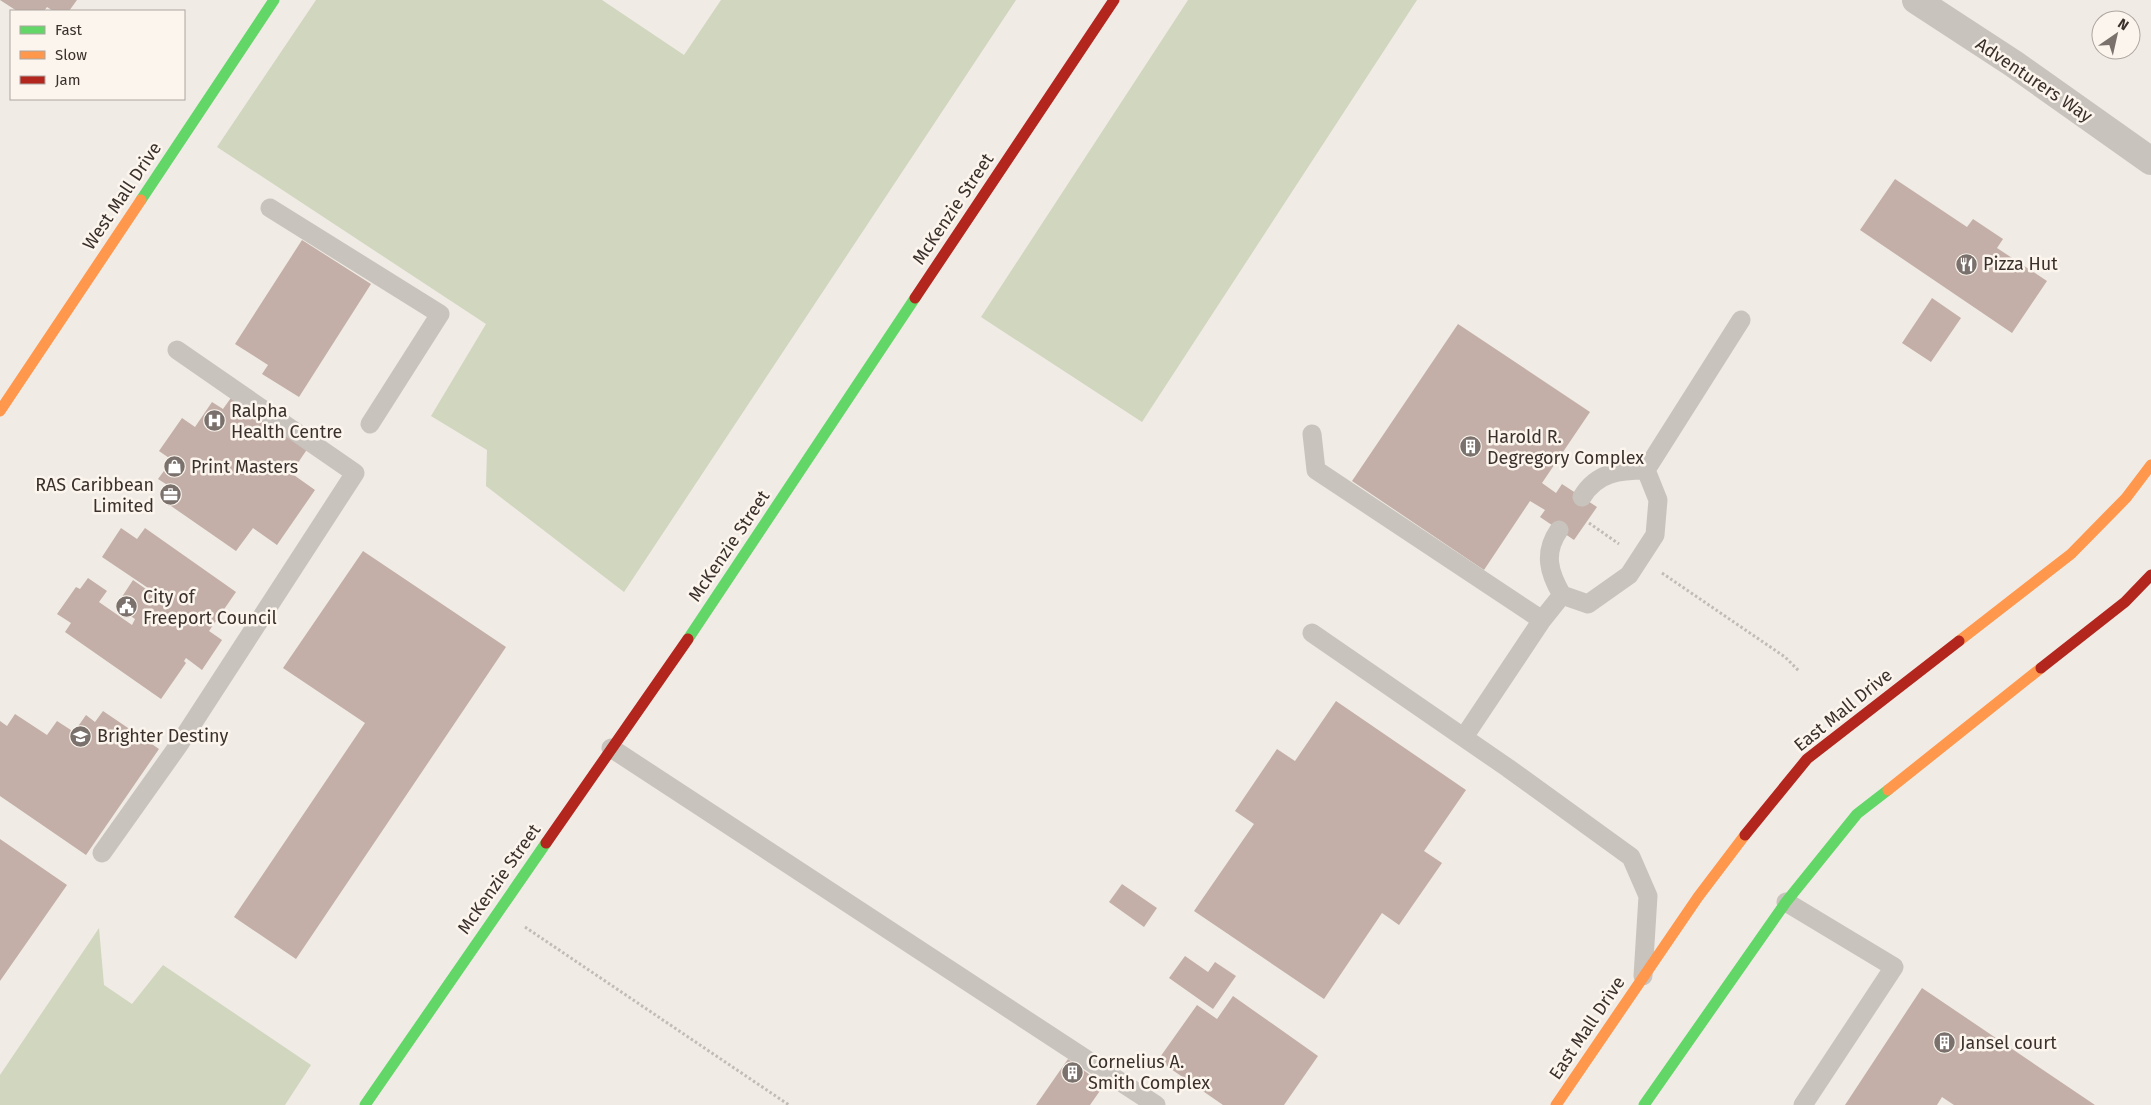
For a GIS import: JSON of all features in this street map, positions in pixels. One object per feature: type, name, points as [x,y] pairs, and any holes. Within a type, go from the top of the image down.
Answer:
[{"type":"street","name":"West Mall Drive","points":[[0,411],[274,0]]},
{"type":"street","name":"McKenzie Street","points":[[364,1105],[732,575],[838,412],[1114,0]]},
{"type":"street","name":"Adventurers Way","points":[[1916,0],[1986,48],[2014,64],[2151,161]]},
{"type":"street","name":"East Mall Drive","points":[[1556,1105],[1642,977],[1742,839],[1807,759],[2071,554],[2126,498],[2151,465]]},
{"type":"street","points":[[1644,1105],[1786,902],[1856,814],[2124,602],[2151,575]]},
{"type":"lane","points":[[270,208],[440,314],[370,424]]},
{"type":"lane","points":[[1646,470],[1741,320]]},
{"type":"lane","points":[[102,853],[178,746],[356,473],[177,350]]},
{"type":"lane","points":[[1312,434],[1316,470],[1542,620]]},
{"type":"lane","points":[[1582,496],[1587,488],[1606,473],[1623,470],[1646,470]]},
{"type":"lane","points":[[1559,530],[1554,537],[1549,556],[1550,576],[1562,595],[1588,604],[1629,575],[1655,535],[1658,500],[1646,470]]},
{"type":"lane","points":[[1464,737],[1542,620],[1562,595]]},
{"type":"lane","points":[[1312,633],[1464,737],[1631,857],[1648,896],[1642,977]]},
{"type":"lane","points":[[611,748],[1156,1105]]},
{"type":"lane","points":[[1786,902],[1894,967],[1803,1105]]},
{"type":"path","points":[[1587,521],[1785,657],[1799,671]]},
{"type":"path","points":[[500,910],[789,1105]]},
{"type":"green space","points":[[316,0],[602,0],[684,55],[721,0],[1016,0],[624,592],[486,486],[487,450],[431,416],[486,324],[217,147]]},
{"type":"green space","points":[[1188,0],[1417,0],[1142,422],[981,317]]},
{"type":"green space","points":[[99,928],[104,985],[132,1004],[163,965],[311,1065],[285,1105],[0,1105],[0,1075]]},
{"type":"building","points":[[0,0],[77,0],[70,10],[52,10],[47,7],[45,10],[15,10]]},
{"type":"building","name":"Pizza Hut","points":[[1895,179],[1967,227],[1973,219],[2003,239],[1997,248],[2047,281],[2012,333],[1860,230]]},
{"type":"building","points":[[302,240],[371,284],[299,397],[262,374],[268,365],[235,344]]},
{"type":"building","points":[[1932,298],[1961,318],[1931,362],[1902,343]]},
{"type":"building","name":"Harold R. Degregory Complex","points":[[1458,324],[1590,412],[1542,483],[1556,493],[1562,484],[1597,507],[1574,540],[1540,517],[1545,510],[1530,501],[1484,570],[1352,481]]},
{"type":"building","points":[[233,395],[308,448],[291,473],[315,490],[277,545],[253,528],[236,551],[161,499],[169,486],[158,479],[172,460],[159,451],[182,418],[195,427],[212,402],[223,409]]},
{"type":"building","points":[[121,528],[137,539],[145,528],[236,592],[209,631],[222,640],[202,670],[186,658],[184,661],[186,663],[161,699],[65,632],[71,623],[57,614],[76,587],[80,589],[88,578],[107,591],[99,602],[132,625],[135,619],[116,606],[133,580],[153,594],[154,592],[102,557]]},
{"type":"building","points":[[363,551],[506,647],[296,959],[234,917],[365,723],[283,668]]},
{"type":"building","points":[[1336,701],[1466,790],[1424,851],[1442,863],[1399,925],[1382,913],[1324,999],[1194,911],[1254,824],[1235,811],[1277,749],[1295,761]]},
{"type":"building","points":[[103,711],[159,749],[86,855],[0,796],[0,721],[7,726],[15,714],[47,735],[57,721],[74,732],[86,715],[95,722]]},
{"type":"building","points":[[0,839],[67,885],[0,981]]},
{"type":"building","points":[[1122,884],[1157,908],[1144,927],[1109,902]]},
{"type":"building","points":[[1185,956],[1208,972],[1215,962],[1236,976],[1213,1009],[1169,978]]},
{"type":"building","name":"Jansel court","points":[[1922,988],[2095,1105],[1954,1105],[1942,1097],[1937,1105],[1845,1105]]},
{"type":"building","points":[[1233,996],[1318,1056],[1284,1105],[1223,1105],[1158,1060],[1197,1005],[1217,1019]]},
{"type":"building","name":"Cornelius A. Smith Complex","points":[[1068,1059],[1104,1085],[1090,1105],[1036,1105]]},
{"type":"traffic: fast","points":[[141,200],[274,0]]},
{"type":"traffic: fast","points":[[688,639],[915,298]]},
{"type":"traffic: fast","points":[[1644,1105],[1786,902],[1857,814],[1888,790]]},
{"type":"traffic: fast","points":[[365,1105],[546,843]]},
{"type":"traffic: slow","points":[[0,411],[141,200]]},
{"type":"traffic: slow","points":[[1959,641],[2071,554],[2126,498],[2151,465]]},
{"type":"traffic: slow","points":[[1888,790],[2041,668]]},
{"type":"traffic: slow","points":[[1556,1105],[1698,897],[1745,835]]},
{"type":"traffic: jam","points":[[915,298],[1114,0]]},
{"type":"traffic: jam","points":[[2041,668],[2125,602],[2151,575]]},
{"type":"traffic: jam","points":[[546,843],[688,639]]},
{"type":"traffic: jam","points":[[1745,835],[1807,759],[1959,641]]},
{"type":"place","name":"Pizza Hut","points":[[1967,264]]},
{"type":"place","name":"Ralpha Health Centre","points":[[215,421]]},
{"type":"place","name":"Harold R. Degregory Complex","points":[[1471,447]]},
{"type":"place","name":"Print Masters","points":[[175,467]]},
{"type":"place","name":"RAS Caribbean Limited","points":[[170,495]]},
{"type":"place","name":"City of Freeport Council","points":[[127,607]]},
{"type":"place","name":"Brighter Destiny","points":[[81,736]]},
{"type":"place","name":"Jansel court","points":[[1944,1043]]},
{"type":"place","name":"Cornelius A. Smith Complex","points":[[1072,1072]]}]
